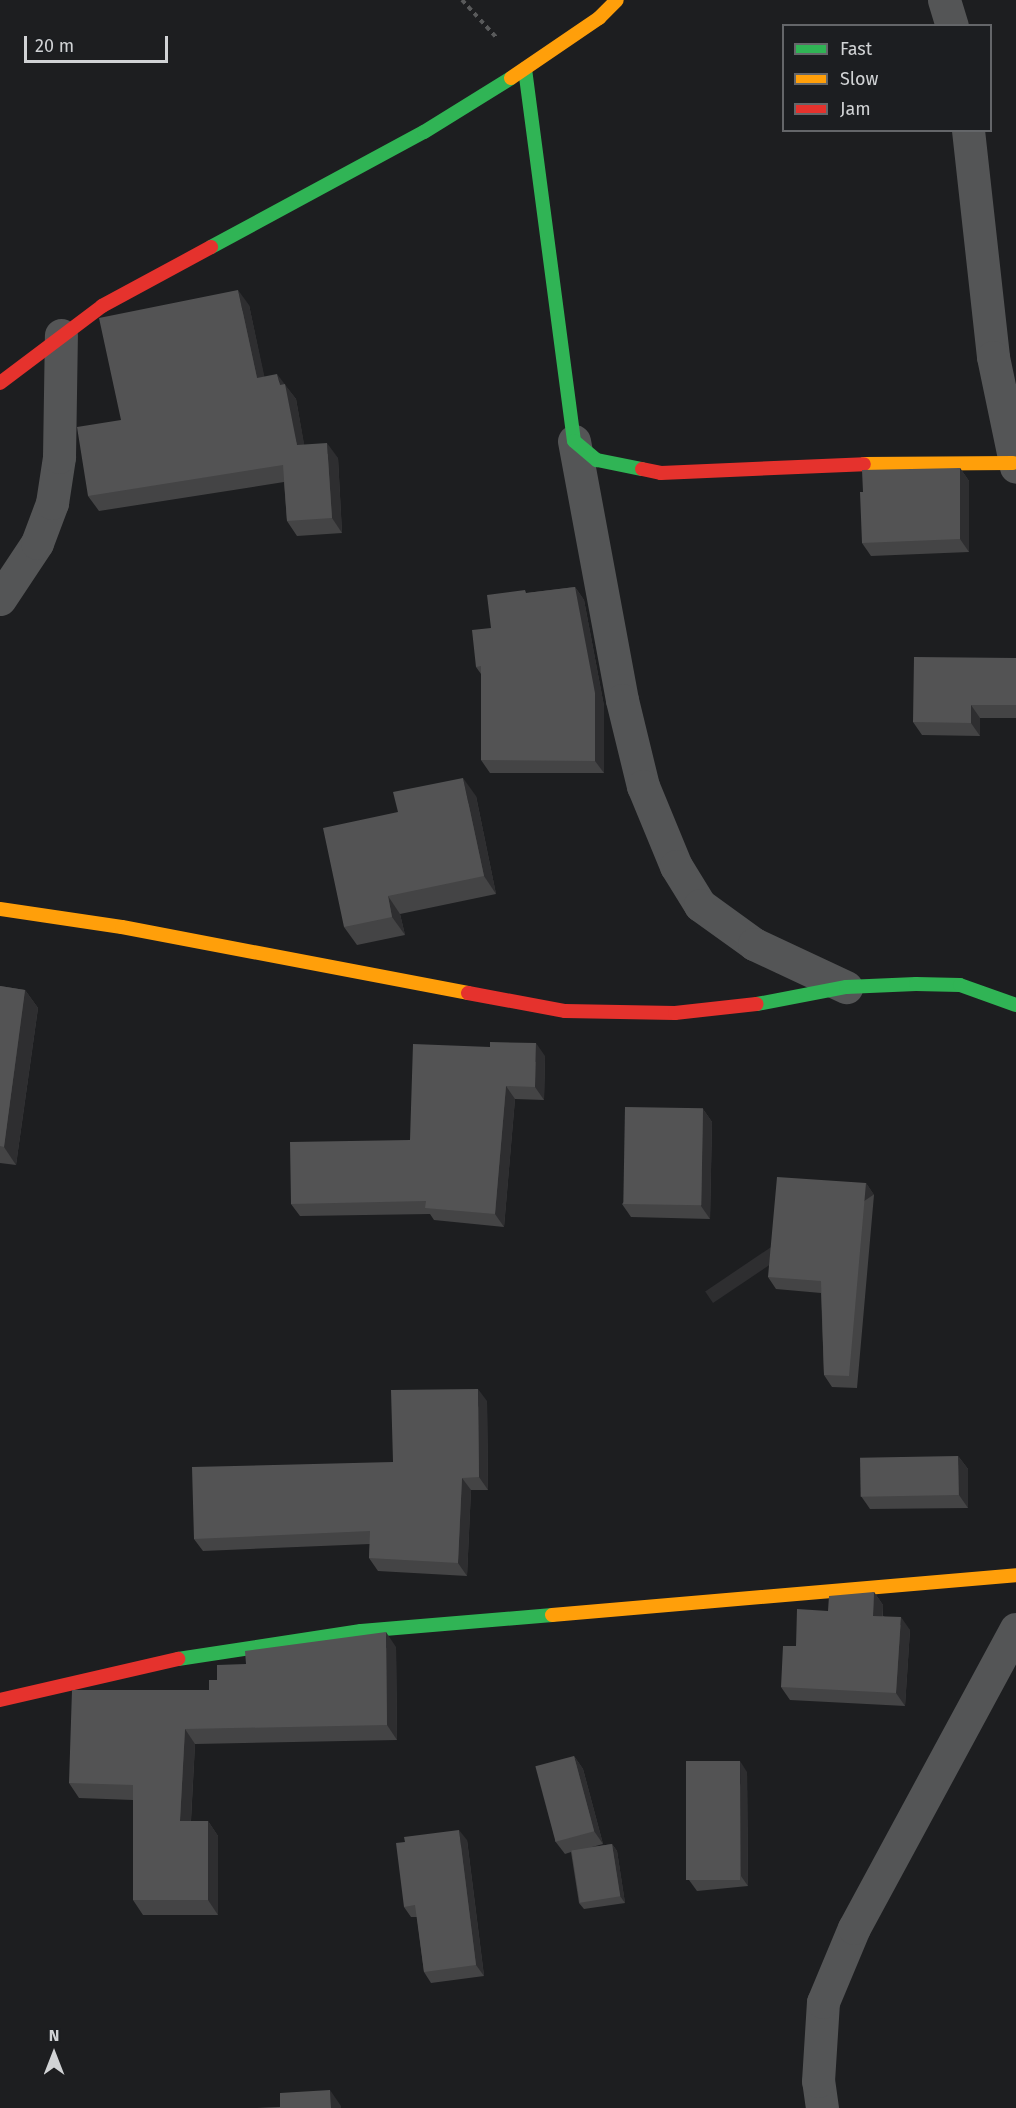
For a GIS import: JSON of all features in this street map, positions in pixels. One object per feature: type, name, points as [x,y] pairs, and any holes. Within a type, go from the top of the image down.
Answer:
[{"type":"street","points":[[0,383],[102,306],[424,132],[525,69],[599,18],[617,0]]},
{"type":"street","points":[[944,0],[951,24]]},
{"type":"street","points":[[525,69],[574,441],[622,700],[643,786],[676,866],[700,905],[754,944],[846,987]]},
{"type":"street","points":[[574,441],[597,460],[660,473],[912,462],[1014,465],[993,357],[968,132]]},
{"type":"street","points":[[0,600],[37,543],[52,503],[59,458],[61,335]]},
{"type":"street","points":[[0,909],[134,930],[565,1011],[675,1013],[770,1003],[846,987],[960,985],[1016,1005]]},
{"type":"street","points":[[0,1700],[166,1661],[362,1631],[1016,1575]]},
{"type":"street","points":[[822,2108],[818,2081],[823,2002],[854,1928],[1016,1629]]},
{"type":"path","points":[[462,0],[525,69]]},
{"type":"building","points":[[238,290],[257,378],[277,374],[280,385],[285,384],[297,445],[327,443],[332,518],[287,521],[283,465],[88,496],[77,427],[121,420],[99,318]]},
{"type":"building","points":[[960,468],[960,539],[862,543],[860,492],[863,492],[862,470]]},
{"type":"building","points":[[575,587],[595,693],[595,761],[481,760],[481,666],[476,667],[472,630],[491,628],[487,595]]},
{"type":"building","points":[[914,657],[1016,658],[1016,705],[971,705],[971,723],[913,722]]},
{"type":"building","points":[[463,778],[484,876],[388,896],[392,917],[344,927],[323,828],[398,812],[393,792]]},
{"type":"building","points":[[0,986],[25,990],[4,1147],[0,1146]]},
{"type":"building","points":[[490,1042],[536,1043],[535,1087],[506,1086],[495,1214],[425,1208],[426,1201],[291,1204],[290,1142],[410,1140],[413,1044],[490,1047]]},
{"type":"building","points":[[625,1107],[703,1108],[701,1205],[623,1204]]},
{"type":"building","points":[[777,1177],[866,1183],[849,1376],[824,1375],[821,1281],[768,1277]]},
{"type":"building","points":[[478,1389],[479,1477],[462,1478],[458,1563],[369,1558],[370,1531],[194,1539],[192,1467],[393,1462],[391,1390]]},
{"type":"building","points":[[958,1456],[959,1495],[861,1497],[860,1458]]},
{"type":"building","points":[[874,1592],[873,1616],[901,1617],[896,1693],[781,1687],[783,1646],[796,1646],[797,1609],[828,1611],[829,1596]]},
{"type":"building","points":[[386,1632],[387,1725],[185,1729],[180,1821],[208,1821],[208,1900],[133,1900],[133,1785],[69,1783],[72,1690],[209,1690],[209,1680],[217,1680],[217,1665],[246,1664],[245,1651]]},
{"type":"building","points":[[574,1756],[594,1831],[556,1842],[535,1766]]},
{"type":"building","points":[[686,1761],[740,1761],[740,1880],[686,1880]]},
{"type":"building","points":[[459,1830],[476,1965],[424,1972],[415,1905],[404,1907],[396,1843],[405,1842],[404,1837]]},
{"type":"building","points":[[612,1844],[620,1896],[580,1903],[572,1850]]},
{"type":"building","points":[[330,2090],[331,2108],[257,2108],[280,2107],[280,2093]]},
{"type":"traffic: fast","points":[[525,69],[574,441],[597,460],[642,469]]},
{"type":"traffic: fast","points":[[211,247],[424,132],[511,78]]},
{"type":"traffic: fast","points":[[757,1004],[846,987],[916,984],[960,985],[1016,1005]]},
{"type":"traffic: fast","points":[[178,1659],[361,1631],[552,1615]]},
{"type":"traffic: slow","points":[[511,78],[599,18],[617,0]]},
{"type":"traffic: slow","points":[[864,464],[1013,463]]},
{"type":"traffic: slow","points":[[0,909],[122,927],[468,993]]},
{"type":"traffic: slow","points":[[552,1615],[1016,1575]]},
{"type":"traffic: jam","points":[[0,383],[102,306],[211,247]]},
{"type":"traffic: jam","points":[[642,469],[661,473],[864,464]]},
{"type":"traffic: jam","points":[[468,993],[565,1011],[675,1013],[757,1004]]},
{"type":"traffic: jam","points":[[0,1700],[178,1659]]}]
